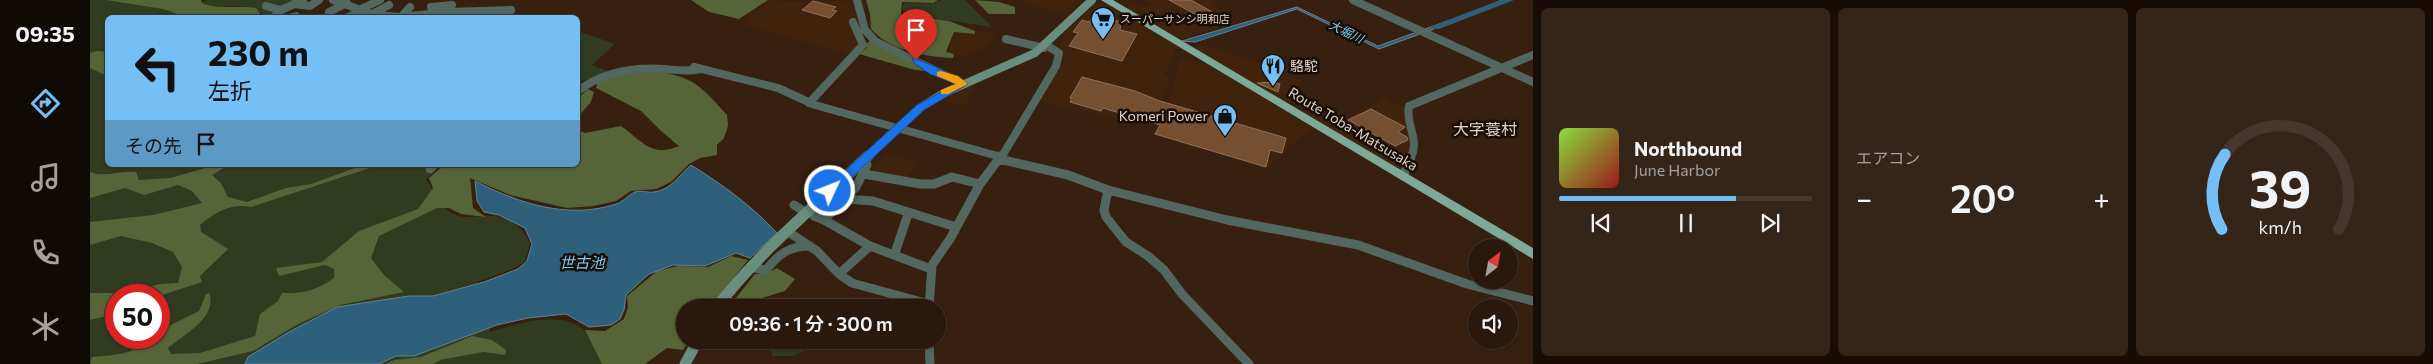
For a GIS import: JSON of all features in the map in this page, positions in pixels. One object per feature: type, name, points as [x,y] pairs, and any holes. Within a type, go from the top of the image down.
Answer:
[{"type":"main road","points":[[723,299],[750,266],[930,100],[963,84],[1022,61],[1045,47],[1092,0]]},
{"type":"main road","name":"Route Toba-Matsusaka","points":[[1106,0],[1533,254]]},
{"type":"main road","points":[[685,364],[693,349]]},
{"type":"street","points":[[276,15],[281,10],[303,0]]},
{"type":"street","points":[[294,4],[310,6],[319,0]]},
{"type":"street","points":[[333,0],[349,4],[373,15]]},
{"type":"street","points":[[329,12],[362,0]]},
{"type":"street","points":[[352,15],[380,0]]},
{"type":"street","points":[[857,0],[861,5],[865,32],[871,38],[933,72],[954,78],[963,84]]},
{"type":"street","points":[[1353,0],[1533,82]]},
{"type":"street","points":[[376,15],[389,5]]},
{"type":"street","points":[[266,6],[281,10]]},
{"type":"street","points":[[431,7],[452,6],[511,10],[504,15]]},
{"type":"street","points":[[410,15],[452,6]]},
{"type":"street","points":[[403,15],[410,7]]},
{"type":"street","points":[[809,102],[863,45],[863,39],[853,22]]},
{"type":"street","points":[[929,299],[931,269],[980,184],[1000,158],[1057,64],[1059,53],[1045,47],[1006,39]]},
{"type":"street","points":[[1403,176],[1414,151],[1415,142],[1408,116],[1409,106],[1533,55]]},
{"type":"street","points":[[581,82],[639,70],[693,71],[698,68],[778,88],[809,102],[897,129],[1084,179],[1108,190],[1227,220],[1358,245],[1467,284],[1533,301]]},
{"type":"street","points":[[824,220],[846,199],[864,174],[867,167],[864,159]]},
{"type":"street","points":[[864,174],[920,184],[934,184],[952,177],[980,184]]},
{"type":"street","points":[[1108,190],[1104,210],[1116,231],[1126,242],[1148,256],[1164,270],[1182,294],[1249,364]]},
{"type":"street","points":[[846,199],[873,201],[908,214],[956,227]]},
{"type":"street","points":[[895,253],[908,214]]},
{"type":"street","points":[[814,216],[870,246],[895,253],[931,269]]},
{"type":"street","points":[[787,231],[810,246],[839,274],[852,283],[906,299]]},
{"type":"street","points":[[750,266],[757,270],[766,270],[780,253],[797,246],[810,246]]},
{"type":"street","points":[[839,274],[870,246]]},
{"type":"street","points":[[929,349],[930,364]]},
{"type":"shaded area","points":[[770,0],[805,3],[809,0],[856,1],[859,21],[847,23],[862,43],[850,55],[743,24],[750,18],[745,17]]},
{"type":"shaded area","points":[[1021,0],[1082,0],[1067,15],[1040,8]]},
{"type":"shaded area","points":[[1145,0],[1212,0],[1216,5],[1215,7],[1235,18],[1218,27],[1179,40],[1129,11],[1127,4],[1134,4],[1137,7],[1153,5]]},
{"type":"shaded area","points":[[1096,4],[1103,4],[1123,14],[1180,48],[1175,50],[1164,75],[1170,77],[1152,125],[1047,104],[1038,100],[1064,60],[1064,52],[1060,47],[1064,33]]},
{"type":"shaded area","points":[[954,32],[975,34],[976,32],[988,32],[997,34],[990,43],[974,53],[954,58],[955,53],[948,52]]},
{"type":"shaded area","points":[[1200,44],[1273,66],[1288,74],[1287,76],[1302,80],[1289,105],[1190,48]]},
{"type":"shaded area","points":[[1181,57],[1206,64],[1315,129],[1300,137],[1267,168],[1153,135],[1170,95]]},
{"type":"shaded area","points":[[965,86],[976,87],[964,106],[943,100]]},
{"type":"shaded area","points":[[1383,96],[1405,108],[1412,148],[1401,170],[1296,109],[1334,120],[1349,117],[1356,112],[1364,112]]},
{"type":"shaded area","points":[[886,153],[919,162],[903,182],[874,175],[874,165]]},
{"type":"green space","points":[[90,0],[165,0],[220,15],[105,15],[105,167],[440,167],[426,179],[444,208],[457,216],[499,217],[510,221],[520,229],[530,243],[525,261],[517,267],[477,282],[490,332],[538,320],[562,320],[584,330],[590,336],[602,364],[90,364]]},
{"type":"green space","points":[[106,0],[201,0],[202,3],[208,5],[256,8],[261,15],[181,15],[163,9]]},
{"type":"green space","points":[[207,0],[297,0],[282,7],[268,4],[262,7],[275,10],[271,15],[262,15],[262,13],[244,7],[215,6],[201,3]]},
{"type":"green space","points":[[691,0],[768,0],[739,19],[709,12]]},
{"type":"green space","points":[[866,0],[938,0],[933,3],[902,2],[901,14],[949,21],[975,31],[975,34],[954,32],[946,52],[954,54],[953,58],[909,51],[888,42],[871,29],[870,14]]},
{"type":"green space","points":[[942,0],[965,0],[992,27],[907,14],[902,9],[904,3],[930,4]]},
{"type":"green space","points":[[975,0],[999,2],[1015,7],[1015,14],[989,14]]},
{"type":"green space","points":[[580,32],[615,44],[592,65],[612,73],[584,81],[580,79]]},
{"type":"green space","points":[[871,41],[927,71],[915,70],[859,54],[867,48],[867,43]]},
{"type":"green space","points":[[105,52],[105,75],[90,68],[90,53]]},
{"type":"green space","points":[[653,71],[687,79],[703,90],[727,115],[728,126],[724,138],[717,145],[717,155],[700,158],[689,164],[671,182],[656,189],[631,191],[616,201],[594,206],[567,208],[510,195],[470,178],[473,208],[486,217],[461,214],[449,208],[437,208],[379,236],[371,258],[384,275],[404,292],[340,305],[298,324],[253,351],[197,364],[90,364],[92,357],[108,356],[136,349],[168,349],[171,354],[200,353],[255,336],[260,314],[278,301],[282,293],[297,293],[310,290],[322,286],[334,278],[334,269],[325,265],[279,276],[276,268],[322,262],[359,231],[418,209],[433,188],[429,178],[442,167],[580,167],[580,131],[585,133],[621,126],[641,142],[654,149],[662,150],[679,146],[641,111],[596,88],[598,81],[618,75]]},
{"type":"green space","points":[[588,89],[594,92],[591,102],[580,115],[580,96]]},
{"type":"green space","points":[[208,167],[226,167],[212,175],[221,183],[228,197],[247,202],[286,188],[311,184],[358,167],[373,167],[251,207],[237,206],[211,216],[200,225],[201,232],[228,249],[200,276],[202,282],[170,292],[170,284],[160,284],[178,283],[182,267],[173,252],[152,243],[121,236],[90,245],[90,222],[153,215],[202,203],[192,191],[178,185],[144,195],[125,188],[90,198],[90,172],[107,174],[136,172],[139,180],[171,178]]},
{"type":"green space","points":[[731,256],[748,260],[717,299],[676,299],[676,349],[683,350],[667,348],[645,364],[602,364],[585,330],[605,331],[624,319],[628,307],[627,296],[657,271],[678,266],[708,267]]},
{"type":"green space","points":[[777,268],[795,279],[785,291],[760,299],[735,299],[755,274],[767,273]]},
{"type":"green space","points":[[90,293],[105,293],[105,317],[90,320]]},
{"type":"green space","points":[[209,293],[211,302],[209,310],[191,331],[170,347],[170,326],[199,311],[206,294]]},
{"type":"green space","points":[[472,336],[492,340],[506,350],[505,355],[483,352],[440,360],[433,364],[386,364],[394,360],[421,357]]},
{"type":"green space","points":[[770,349],[800,349],[804,351],[792,356],[773,356]]},
{"type":"water","points":[[1297,7],[1378,46],[1450,20],[1453,22],[1379,49],[1297,9],[1195,42],[1182,41]]},
{"type":"water","name":"世古池","points":[[691,165],[736,196],[777,233],[750,258],[736,253],[705,266],[673,265],[649,274],[626,295],[624,310],[620,319],[611,325],[589,327],[566,314],[528,318],[497,325],[414,356],[396,356],[379,364],[245,364],[248,357],[289,332],[337,307],[409,296],[433,296],[484,282],[518,269],[527,261],[532,244],[525,228],[499,215],[484,212],[477,201],[475,181],[508,196],[544,207],[562,210],[598,209],[621,202],[635,192],[660,191],[670,185]]},
{"type":"building","points":[[1169,0],[1191,0],[1216,14],[1202,18]]},
{"type":"building","points":[[813,1],[836,7],[832,10],[837,11],[830,18],[802,10]]},
{"type":"building","name":"スーパーサンシ明和店","points":[[1095,14],[1121,22],[1120,30],[1137,34],[1122,61],[1069,46],[1078,33],[1073,32],[1082,20],[1089,22]]},
{"type":"building","name":"Komeri Power","points":[[1082,77],[1135,91],[1160,101],[1286,138],[1282,153],[1270,150],[1266,167],[1155,134],[1160,125],[1103,108],[1101,111],[1070,102],[1072,99],[1070,98]]},
{"type":"building","name":"駱駝","points":[[1273,82],[1280,84],[1278,92],[1257,83]]},
{"type":"building","points":[[1371,109],[1405,127],[1398,132],[1407,137],[1408,140],[1395,146],[1348,120]]},
{"type":"waterway","name":"大堀川","points":[[1435,27],[1509,0]]},
{"type":"slow traffic","points":[[941,74],[954,78],[963,84],[945,92]]},
{"type":"place","name":"スーパーサンシ明和店","points":[[1103,40]]},
{"type":"place","name":"駱駝","points":[[1273,87]]},
{"type":"place","name":"Komeri Power","points":[[1225,137]]},
{"type":"district","name":"大字蓑村","points":[[1485,129]]},
{"type":"route","points":[[830,191],[921,107],[963,84],[954,78],[933,72],[916,60]]}]
